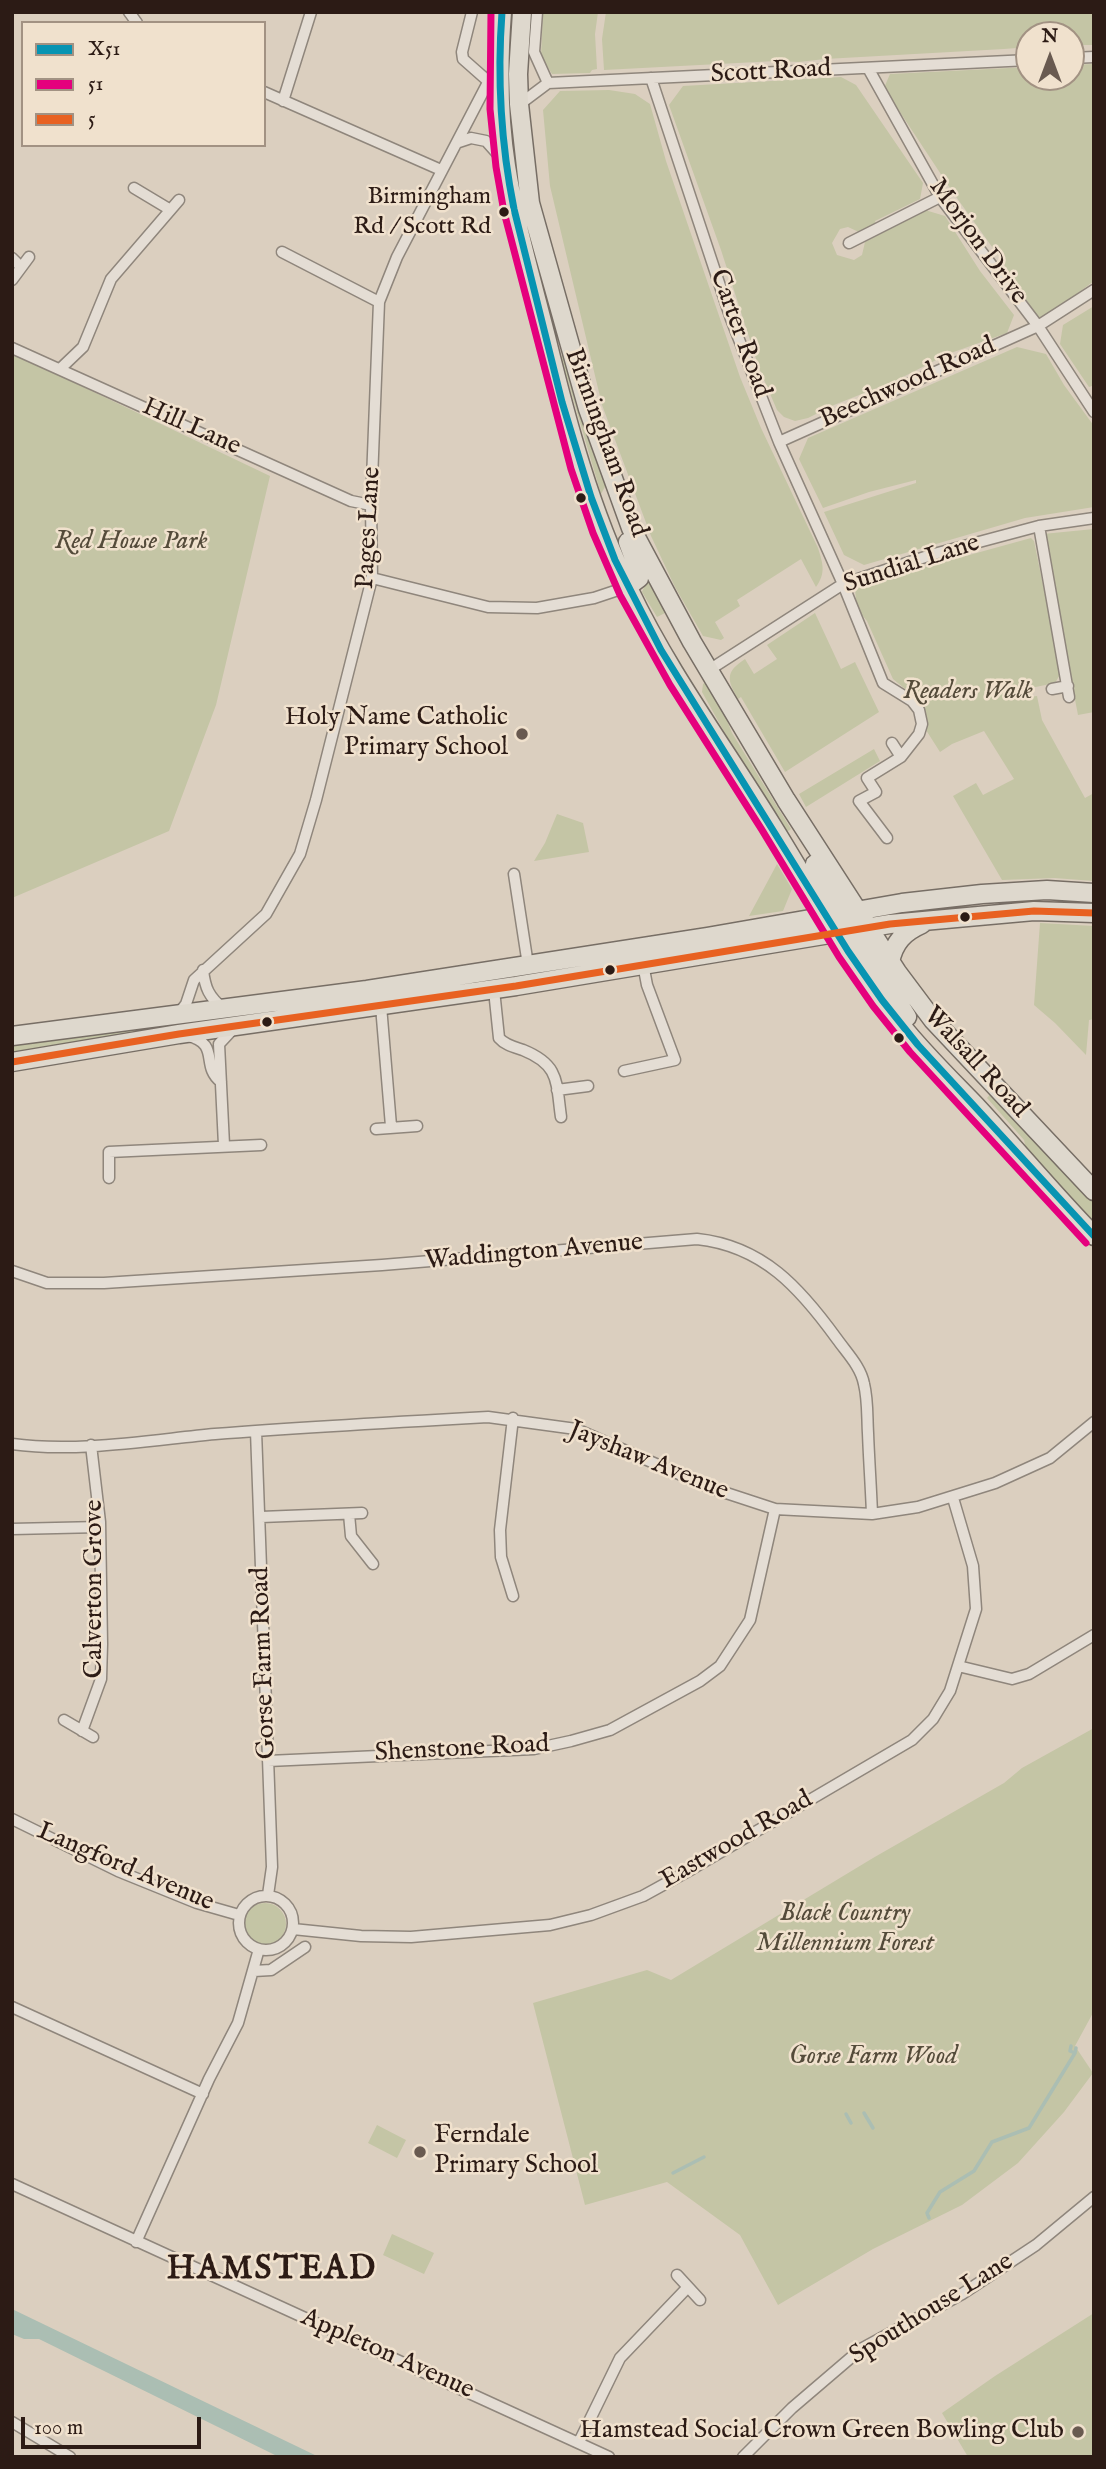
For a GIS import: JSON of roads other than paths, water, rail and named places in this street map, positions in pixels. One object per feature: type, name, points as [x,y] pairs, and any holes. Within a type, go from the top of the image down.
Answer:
[{"type":"highway","name":"Birmingham Road","points":[[502,12],[498,64],[506,166],[565,413],[593,501],[627,587],[650,631],[683,685],[844,923]]},
{"type":"highway","name":"Birmingham Road","points":[[522,12],[519,104],[533,215],[588,409],[613,481],[631,528],[709,670],[786,800],[858,910],[844,923]]},
{"type":"highway","points":[[613,481],[610,496],[638,569],[639,578],[627,587]]},
{"type":"highway","points":[[683,685],[709,670]]},
{"type":"highway","name":"Birmingham Road","points":[[786,800],[803,842],[835,900],[844,923]]},
{"type":"highway","points":[[858,910],[1000,893],[1047,890],[1094,893]]},
{"type":"highway","points":[[1000,893],[992,896],[990,901],[991,908],[1002,914]]},
{"type":"highway","points":[[12,1036],[367,990],[528,965],[844,923],[1034,911],[1094,913]]},
{"type":"highway","points":[[890,962],[892,950],[901,936],[919,925],[939,919]]},
{"type":"highway","points":[[12,1062],[179,1034],[494,989],[643,964],[844,923]]},
{"type":"highway","name":"Walsall Road","points":[[844,923],[890,962],[933,1020],[1094,1191]]},
{"type":"highway","name":"Walsall Road","points":[[844,923],[866,979],[900,1024],[1094,1236]]},
{"type":"highway","points":[[976,1107],[973,1094],[976,1086],[991,1081]]},
{"type":"street","points":[[283,101],[311,12]]},
{"type":"street","points":[[471,12],[462,52],[463,59],[489,82]]},
{"type":"street","points":[[519,104],[548,83],[534,52],[537,12]]},
{"type":"street","name":"Scott Road","points":[[548,83],[1015,61]]},
{"type":"street","name":"Pages Lane","points":[[179,1013],[186,1004],[194,980],[267,914],[300,854],[372,578],[371,505],[379,302],[397,257],[498,64]]},
{"type":"street","name":"Morjon Drive","points":[[868,68],[940,197],[1038,326],[1094,412]]},
{"type":"street","name":"Carter Road","points":[[651,78],[731,318],[779,442],[843,584]]},
{"type":"street","points":[[266,93],[441,170]]},
{"type":"street","points":[[459,142],[471,138],[486,141],[495,148],[506,166]]},
{"type":"street","points":[[134,188],[169,209]]},
{"type":"street","points":[[849,243],[940,197]]},
{"type":"street","points":[[60,369],[83,346],[111,279],[179,200]]},
{"type":"street","points":[[282,252],[379,302]]},
{"type":"street","points":[[12,281],[29,257]]},
{"type":"street","points":[[12,258],[22,267]]},
{"type":"street","points":[[290,272],[297,260]]},
{"type":"street","name":"Beechwood Road","points":[[779,442],[1038,326],[1094,290]]},
{"type":"street","name":"Hill Lane","points":[[12,348],[351,500],[371,505]]},
{"type":"street","name":"Sundial Lane","points":[[709,670],[843,584],[934,554],[1040,526],[1094,518]]},
{"type":"street","points":[[1040,526],[1069,697]]},
{"type":"street","points":[[372,578],[488,607],[537,608],[594,598],[627,587]]},
{"type":"street","points":[[843,584],[883,683],[912,701],[919,710],[922,724],[919,734],[901,757],[867,778],[876,792],[859,801],[887,838]]},
{"type":"street","points":[[1052,689],[1068,685]]},
{"type":"street","points":[[892,743],[901,757]]},
{"type":"street","points":[[514,873],[528,965]]},
{"type":"street","points":[[624,1070],[675,1060],[647,985],[643,964]]},
{"type":"street","points":[[204,970],[204,987],[223,1008]]},
{"type":"street","points":[[494,989],[499,1038],[503,1043],[540,1057],[548,1063],[555,1077],[561,1117]]},
{"type":"street","points":[[381,1006],[391,1126]]},
{"type":"street","points":[[224,1145],[219,1044],[235,1027]]},
{"type":"street","points":[[179,1034],[200,1039],[206,1044],[211,1073],[221,1082]]},
{"type":"street","points":[[558,1090],[588,1086]]},
{"type":"street","points":[[376,1129],[417,1126]]},
{"type":"street","points":[[109,1178],[109,1152],[261,1144]]},
{"type":"street","name":"Waddington Avenue","points":[[12,1271],[47,1283],[104,1283],[382,1265],[697,1239],[713,1241],[768,1264],[794,1284],[857,1366],[864,1383],[867,1405],[872,1514]]},
{"type":"street","name":"Jayshaw Avenue","points":[[12,1444],[91,1445],[256,1431],[488,1417],[513,1418],[576,1429],[711,1488],[775,1509],[872,1514],[918,1507],[995,1483],[1050,1458],[1094,1422]]},
{"type":"street","points":[[513,1418],[500,1530],[501,1557],[513,1596]]},
{"type":"street","name":"Gorse Farm Road","points":[[256,1431],[272,1867],[268,1895]]},
{"type":"street","name":"Calverton Grove","points":[[82,1731],[101,1679],[100,1527],[91,1445]]},
{"type":"street","name":"Eastwood Road","points":[[293,1929],[361,1936],[411,1937],[550,1925],[591,1915],[643,1896],[912,1740],[933,1719],[950,1691],[976,1609],[973,1566],[953,1498]]},
{"type":"street","name":"Shenstone Road","points":[[268,1761],[534,1749],[610,1730],[700,1681],[720,1667],[732,1651],[750,1620],[775,1509]]},
{"type":"street","points":[[261,1517],[362,1513]]},
{"type":"street","points":[[349,1514],[351,1536],[373,1564]]},
{"type":"street","points":[[12,1529],[100,1527]]},
{"type":"street","points":[[958,1666],[1012,1679],[1028,1674],[1094,1635]]},
{"type":"street","points":[[64,1720],[93,1737]]},
{"type":"street","name":"Langford Avenue","points":[[12,1819],[118,1871],[197,1903],[239,1915]]},
{"type":"street","points":[[268,1895],[285,1903],[291,1911],[293,1929],[280,1946],[259,1949],[251,1946],[240,1932],[239,1915],[245,1904],[256,1897],[268,1895]]},
{"type":"street","points":[[254,1971],[271,1970],[305,1947]]},
{"type":"street","points":[[136,2242],[238,2023],[259,1949]]},
{"type":"street","points":[[12,2007],[203,2094]]},
{"type":"street","name":"Appleton Avenue","points":[[12,2184],[608,2457]]},
{"type":"street","name":"Spouthouse Lane","points":[[743,2457],[792,2408],[861,2349],[962,2294],[1036,2245],[1094,2196]]},
{"type":"street","points":[[677,2275],[700,2300]]},
{"type":"street","points":[[579,2442],[620,2358],[688,2287]]},
{"type":"street","points":[[12,2422],[70,2457]]},
{"type":"waterway","points":[[1071,2046],[1070,2051],[1075,2053]]},
{"type":"waterway","points":[[929,2218],[927,2213],[940,2192],[974,2171],[992,2142],[1029,2128],[1076,2048]]},
{"type":"waterway","points":[[864,2113],[873,2128]]},
{"type":"waterway","points":[[846,2114],[851,2123]]},
{"type":"waterway","points":[[673,2173],[704,2157]]},
{"type":"place","name":"Birmingham Rd / Scott Rd","points":[[504,212]]},
{"type":"place","name":"Holy Name Catholic Primary School","points":[[522,734]]},
{"type":"place","name":"Ferndale Primary School","points":[[420,2152]]},
{"type":"place","name":"Hamstead Social Crown Green Bowling Club","points":[[1078,2432]]},
{"type":"district","name":"HAMSTEAD","points":[[272,2271]]},
{"type":"park label","name":"Red House Park","points":[[131,543]]},
{"type":"park label","name":"Readers Walk","points":[[968,693]]},
{"type":"park label","name":"Black Country Millennium Forest","points":[[845,1930]]},
{"type":"park label","name":"Gorse Farm Wood","points":[[873,2058]]}]
